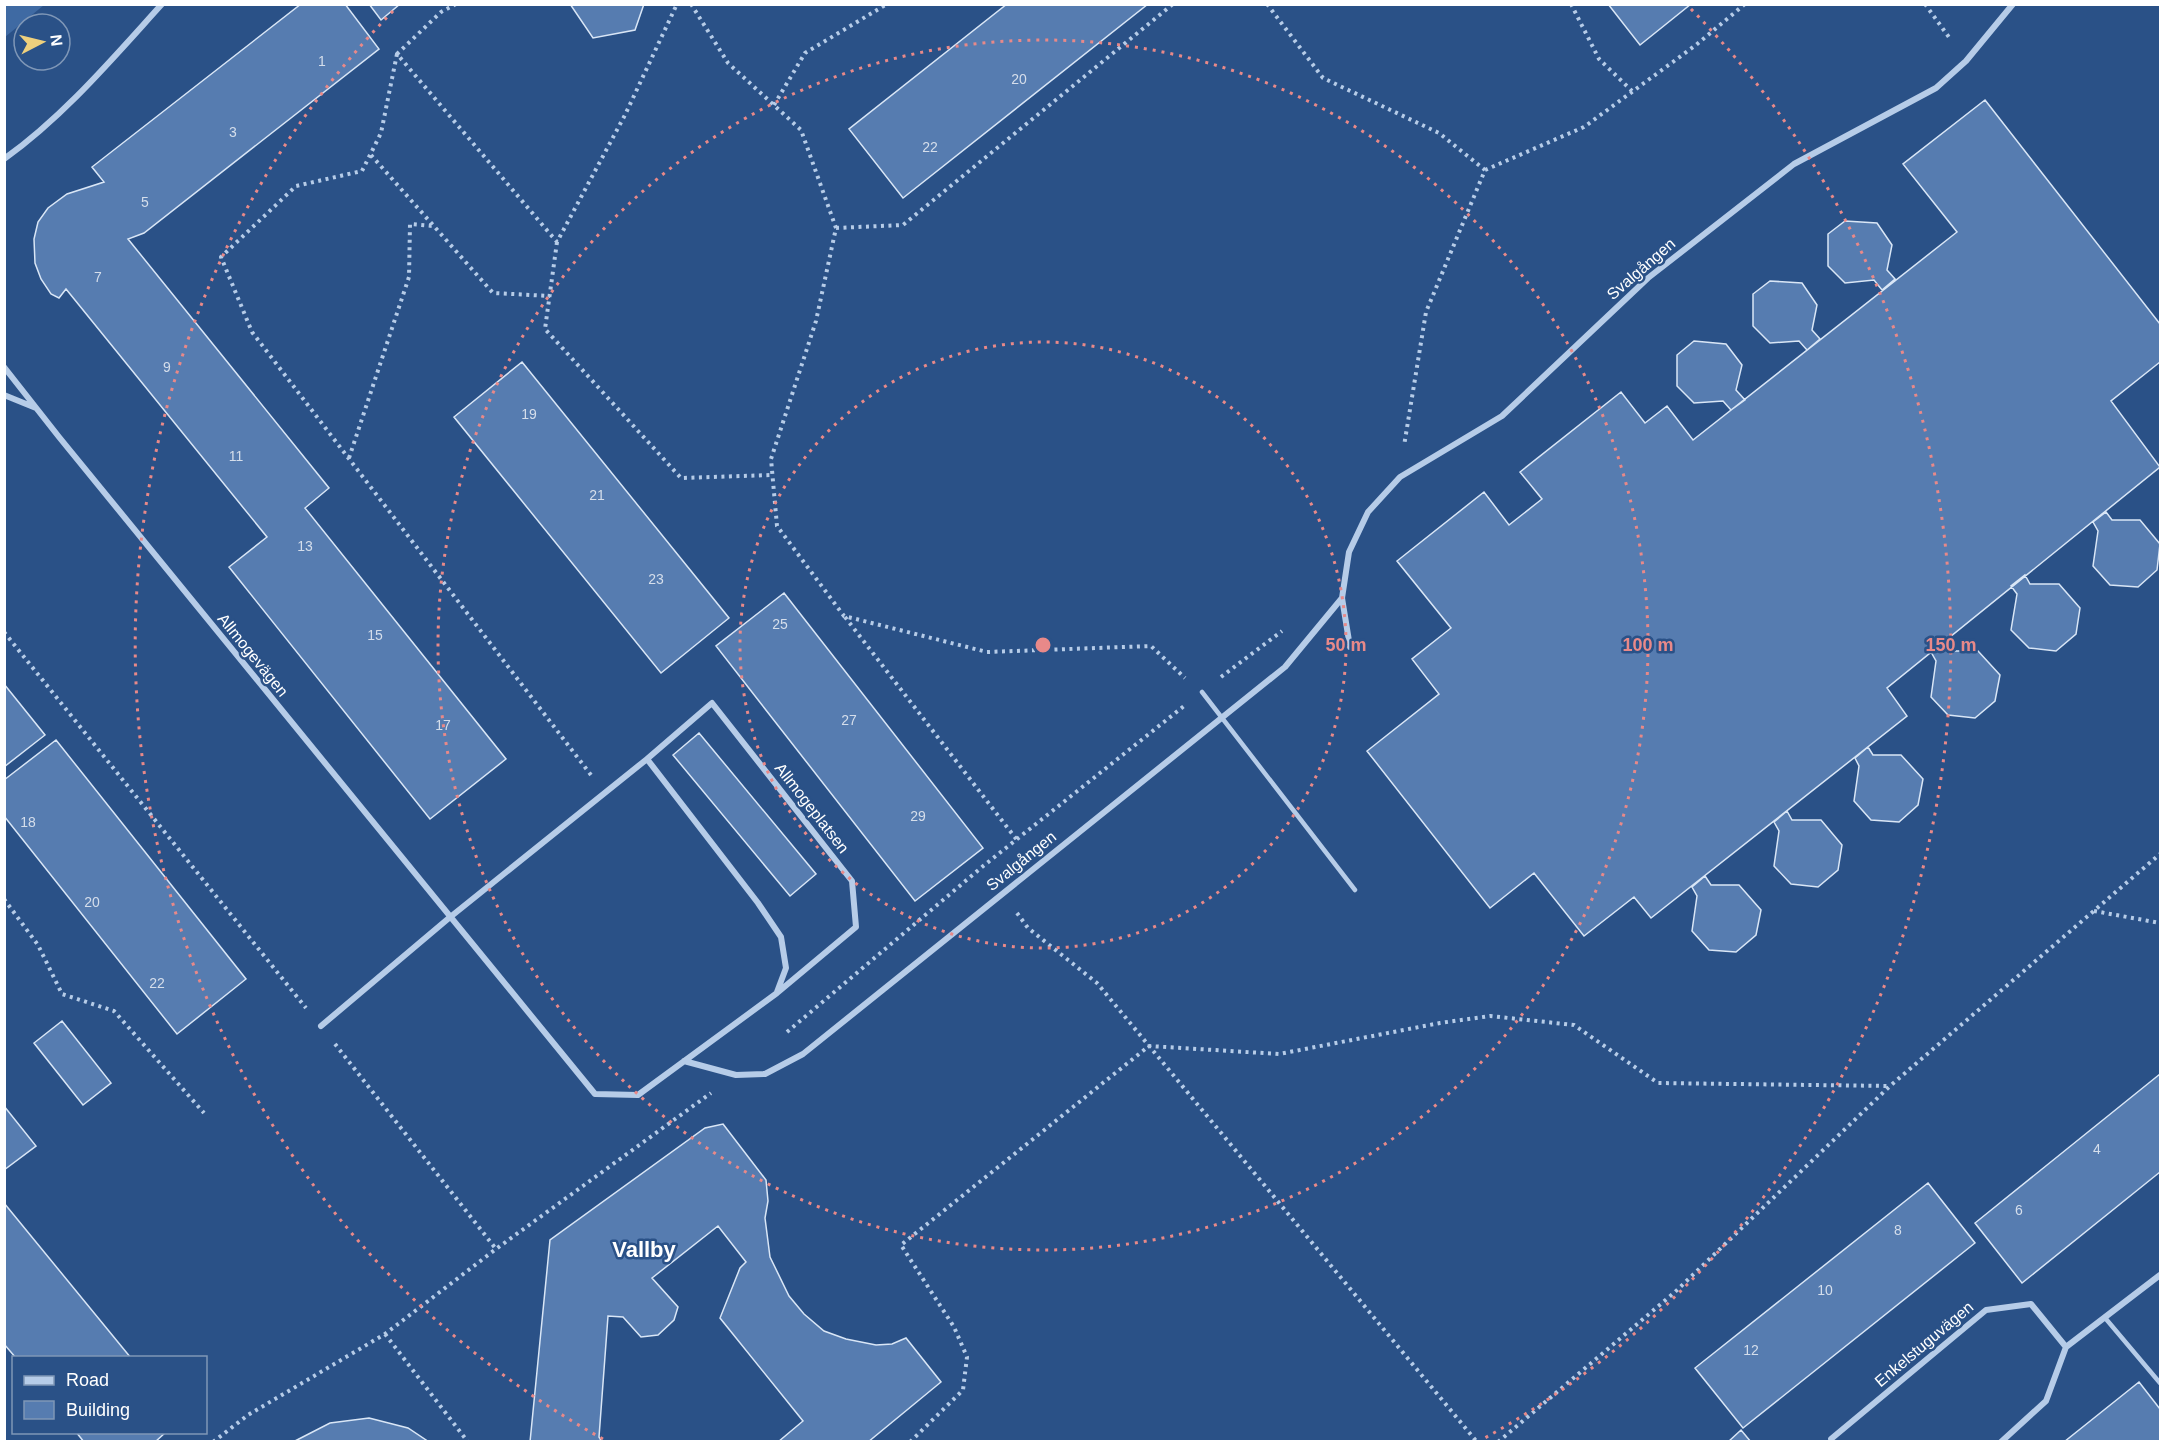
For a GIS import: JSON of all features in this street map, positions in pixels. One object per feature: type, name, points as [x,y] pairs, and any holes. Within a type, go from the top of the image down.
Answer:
[{"type":"street","points":[[4,159],[23,146],[91,80],[162,4]]},
{"type":"street","name":"Svalgången","points":[[1350,647],[1342,598],[1349,552],[1368,512],[1400,477],[1502,416],[1648,278],[1794,164],[1936,88],[1966,61],[2013,4]]},
{"type":"street","name":"Allmogevägen","points":[[4,366],[36,409],[449,918]]},
{"type":"street","name":"Allmogevägen","points":[[4,395],[36,409]]},
{"type":"street","name":"Svalgången","points":[[684,1061],[736,1075],[765,1074],[803,1054],[1285,667],[1342,598]]},
{"type":"street","name":"Allmogeplatsen","points":[[321,1026],[449,918],[647,759],[712,703],[852,881],[856,927],[777,993],[638,1095],[595,1094],[449,918]]},
{"type":"street","points":[[647,759],[758,903],[781,937],[786,968],[777,993]]},
{"type":"street","points":[[2001,1442],[2046,1401],[2066,1347],[2106,1319],[2160,1275]]},
{"type":"street","name":"Enkelstuguvägen","points":[[1832,1442],[1831,1439],[1986,1310],[2031,1304],[2066,1347]]},
{"type":"lane","points":[[1202,692],[1223,716],[1355,890]]},
{"type":"lane","points":[[2106,1319],[2160,1383]]},
{"type":"path","points":[[456,4],[441,12],[397,54],[381,133],[362,171],[296,186],[221,257],[252,332],[604,793]]},
{"type":"path","points":[[677,4],[625,115],[557,242],[545,329],[681,477],[772,475]]},
{"type":"path","points":[[691,4],[728,63],[801,130],[836,228],[816,321],[771,459],[777,526],[1017,840]]},
{"type":"path","points":[[774,105],[805,53],[887,4]]},
{"type":"path","points":[[836,228],[903,225],[1173,4]]},
{"type":"path","points":[[1267,4],[1323,78],[1439,132],[1485,170]]},
{"type":"path","points":[[1571,4],[1599,59],[1632,91]]},
{"type":"path","points":[[1400,477],[1407,419],[1426,312],[1485,170],[1584,127],[1696,45],[1745,4]]},
{"type":"path","points":[[1925,4],[1966,61]]},
{"type":"path","points":[[397,54],[557,242]]},
{"type":"path","points":[[370,154],[493,293],[550,296]]},
{"type":"path","points":[[349,458],[409,277],[410,224],[433,226]]},
{"type":"path","points":[[844,616],[987,652],[1151,646],[1202,692]]},
{"type":"path","points":[[781,1037],[982,867],[1269,638],[1290,627]]},
{"type":"path","points":[[4,632],[321,1026],[496,1249]]},
{"type":"path","points":[[1498,1442],[1675,1292],[1890,1086],[2160,854]]},
{"type":"path","points":[[982,867],[1028,928],[1097,983],[1477,1442]]},
{"type":"path","points":[[4,899],[38,945],[62,993],[114,1011],[204,1113]]},
{"type":"path","points":[[2094,910],[2160,923]]},
{"type":"path","points":[[910,1442],[963,1390],[968,1357],[954,1327],[901,1245],[1149,1046],[1279,1054],[1440,1023],[1490,1016],[1574,1025],[1658,1083],[1890,1086]]},
{"type":"path","points":[[213,1442],[248,1415],[385,1334],[496,1249],[736,1075]]},
{"type":"path","points":[[385,1334],[468,1442]]},
{"type":"shaded area","points":[[5,4],[44,4],[35,12],[12,12],[12,31],[5,37]]},
{"type":"building","points":[[301,4],[345,4],[379,49],[144,233],[128,239],[329,488],[305,508],[506,759],[430,819],[229,567],[267,537],[66,289],[59,298],[51,294],[41,279],[35,263],[34,239],[38,222],[48,208],[67,194],[104,182],[92,167]]},
{"type":"building","points":[[369,4],[400,4],[381,20]]},
{"type":"building","points":[[570,4],[644,4],[635,30],[593,38]]},
{"type":"building","points":[[1007,4],[1148,4],[903,198],[849,129]]},
{"type":"building","points":[[1608,4],[1691,4],[1640,45]]},
{"type":"building","points":[[1985,100],[2160,324],[2160,362],[2111,401],[2160,467],[1887,688],[1907,716],[1651,918],[1634,897],[1584,936],[1534,873],[1490,908],[1367,751],[1439,694],[1412,659],[1451,628],[1397,561],[1484,492],[1509,525],[1542,499],[1520,472],[1621,392],[1645,423],[1667,406],[1693,440],[1957,232],[1903,164]]},
{"type":"building","points":[[1845,221],[1877,223],[1892,245],[1887,270],[1895,279],[1882,290],[1874,280],[1845,283],[1828,266],[1828,234]]},
{"type":"building","points":[[1770,281],[1802,283],[1817,305],[1812,330],[1820,339],[1807,350],[1799,341],[1770,343],[1753,326],[1753,294]]},
{"type":"building","points":[[1694,341],[1726,344],[1742,365],[1736,390],[1745,400],[1731,410],[1723,401],[1694,403],[1677,386],[1677,355]]},
{"type":"building","points":[[522,362],[729,618],[661,673],[454,417]]},
{"type":"building","points":[[2106,512],[2112,520],[2140,520],[2160,544],[2157,570],[2138,587],[2110,585],[2093,566],[2098,531],[2093,522]]},
{"type":"building","points":[[2025,575],[2030,584],[2059,584],[2080,608],[2076,634],[2056,651],[2029,648],[2011,630],[2017,594],[2011,586]]},
{"type":"building","points":[[784,593],[983,848],[915,901],[716,646]]},
{"type":"building","points":[[1944,642],[1950,651],[1978,651],[2000,675],[1995,701],[1975,718],[1948,715],[1931,697],[1936,661],[1931,652]]},
{"type":"building","points":[[4,684],[45,735],[4,767]]},
{"type":"building","points":[[699,733],[816,874],[790,896],[673,755]]},
{"type":"building","points":[[56,740],[246,979],[177,1034],[4,816],[4,780]]},
{"type":"building","points":[[1868,747],[1873,755],[1901,755],[1923,779],[1918,805],[1899,822],[1871,820],[1854,801],[1859,766],[1855,758]]},
{"type":"building","points":[[1787,811],[1792,820],[1821,820],[1842,845],[1838,870],[1818,887],[1791,884],[1774,866],[1779,831],[1774,822]]},
{"type":"building","points":[[1705,876],[1711,885],[1739,885],[1761,910],[1756,935],[1736,952],[1709,950],[1692,931],[1697,896],[1692,887]]},
{"type":"building","points":[[62,1021],[111,1083],[83,1105],[34,1043]]},
{"type":"building","points":[[2160,1074],[2160,1172],[2022,1283],[1975,1223]]},
{"type":"building","points":[[4,1106],[36,1146],[4,1170]]},
{"type":"building","points":[[723,1124],[766,1180],[768,1201],[765,1218],[770,1257],[789,1296],[804,1314],[824,1331],[846,1339],[876,1345],[892,1344],[906,1338],[941,1382],[868,1442],[778,1442],[803,1421],[720,1318],[740,1268],[746,1262],[718,1226],[652,1278],[678,1307],[674,1320],[658,1335],[641,1337],[623,1317],[608,1316],[599,1437],[602,1442],[530,1442],[550,1240],[705,1128]]},
{"type":"building","points":[[1928,1183],[1975,1243],[1743,1428],[1695,1368]]},
{"type":"building","points":[[4,1203],[129,1356],[14,1356],[4,1344]]},
{"type":"building","points":[[2139,1382],[2160,1409],[2160,1442],[2064,1442]]},
{"type":"building","points":[[369,1418],[408,1428],[429,1442],[293,1442],[330,1423]]},
{"type":"building","points":[[1741,1430],[1751,1442],[1728,1442]]},
{"type":"building","points":[[78,1434],[164,1434],[155,1442],[84,1442]]},
{"type":"district","name":"Vallby","points":[[644,1249]]}]
